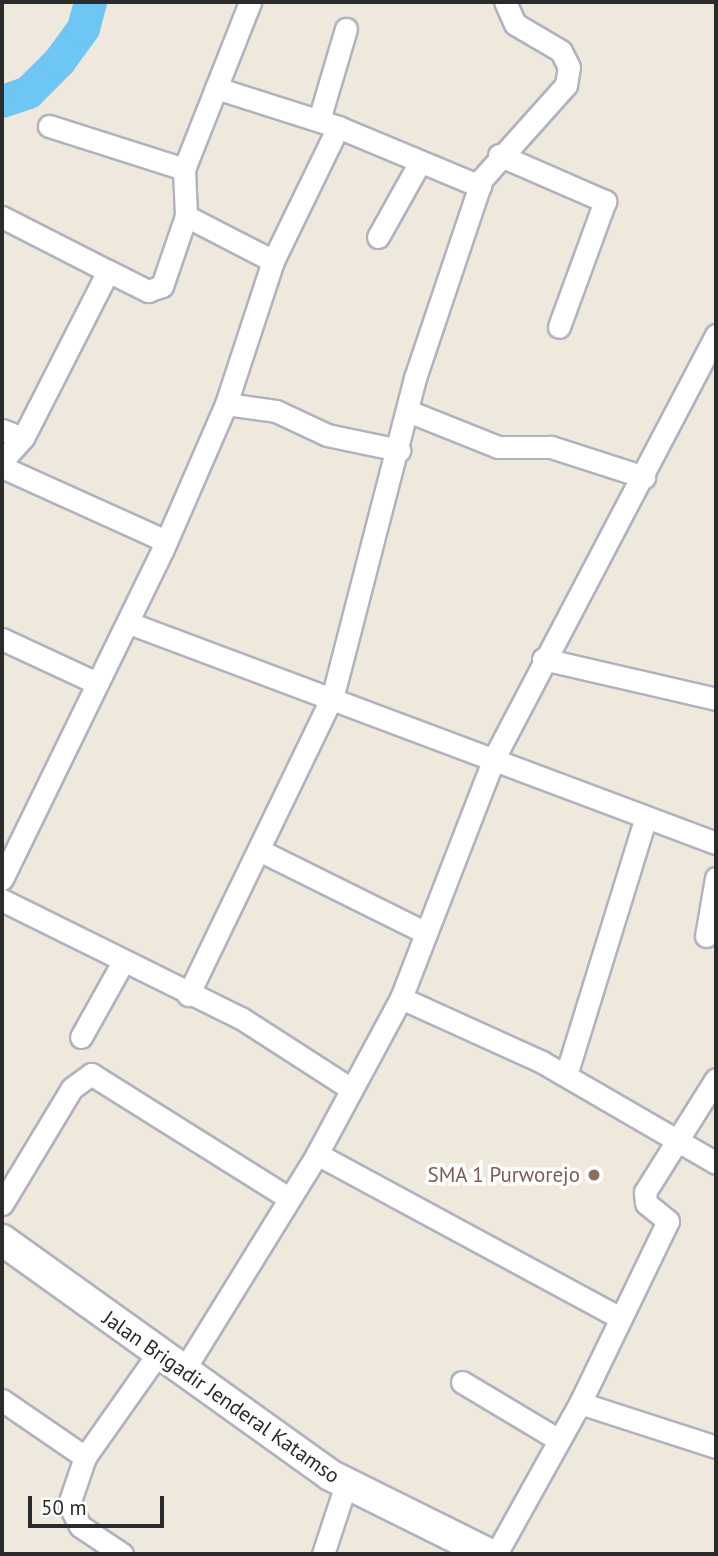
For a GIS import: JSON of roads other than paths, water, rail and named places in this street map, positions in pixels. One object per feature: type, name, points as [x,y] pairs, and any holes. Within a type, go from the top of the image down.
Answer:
[{"type":"main road","name":"Jalan Brigadir Jenderal Katamso","points":[[2,1240],[157,1355],[346,1485],[489,1554]]},
{"type":"street","points":[[2,218],[148,291],[162,286],[186,216],[184,169],[250,2]]},
{"type":"street","points":[[188,995],[333,695],[408,411],[480,186],[499,155],[566,85],[569,66],[561,51],[515,23],[505,2]]},
{"type":"street","points":[[2,879],[129,623],[226,404],[273,261],[328,124],[346,29]]},
{"type":"street","points":[[216,88],[328,124],[480,186]]},
{"type":"street","points":[[49,126],[184,169]]},
{"type":"street","points":[[499,155],[605,201],[559,327]]},
{"type":"street","points":[[378,237],[420,162]]},
{"type":"street","points":[[186,216],[273,261]]},
{"type":"street","points":[[2,461],[23,438],[108,271]]},
{"type":"street","points":[[183,1373],[317,1154],[401,998],[494,758],[543,659],[644,477],[716,335]]},
{"type":"street","points":[[226,404],[276,411],[327,435],[399,450]]},
{"type":"street","points":[[408,411],[498,447],[551,447],[644,477]]},
{"type":"street","points":[[2,430],[23,438]]},
{"type":"street","points":[[2,467],[166,541]]},
{"type":"street","points":[[129,623],[333,695],[645,820],[716,843]]},
{"type":"street","points":[[2,639],[97,683]]},
{"type":"street","points":[[543,659],[716,699]]},
{"type":"street","points":[[566,1074],[645,820]]},
{"type":"street","points":[[259,850],[426,933]]},
{"type":"street","points":[[706,936],[716,878]]},
{"type":"street","points":[[2,900],[188,995],[241,1018],[351,1089]]},
{"type":"street","points":[[81,1037],[122,962]]},
{"type":"street","points":[[401,998],[566,1074],[716,1163]]},
{"type":"street","points":[[2,1204],[72,1088],[91,1074],[289,1198]]},
{"type":"street","points":[[496,1554],[580,1403],[619,1317],[668,1221],[646,1203],[645,1192],[675,1137],[716,1079]]},
{"type":"street","points":[[317,1154],[619,1317]]},
{"type":"street","points":[[122,1554],[80,1526],[69,1504],[85,1457],[157,1355]]},
{"type":"street","points":[[462,1382],[559,1440]]},
{"type":"street","points":[[2,1400],[85,1457]]},
{"type":"street","points":[[580,1403],[716,1447]]},
{"type":"street","points":[[323,1554],[346,1485]]},
{"type":"waterway","points":[[2,101],[28,92],[59,61],[83,28],[90,2]]},
{"type":"place","name":"SMA 1 Purworejo","points":[[594,1175]]}]
